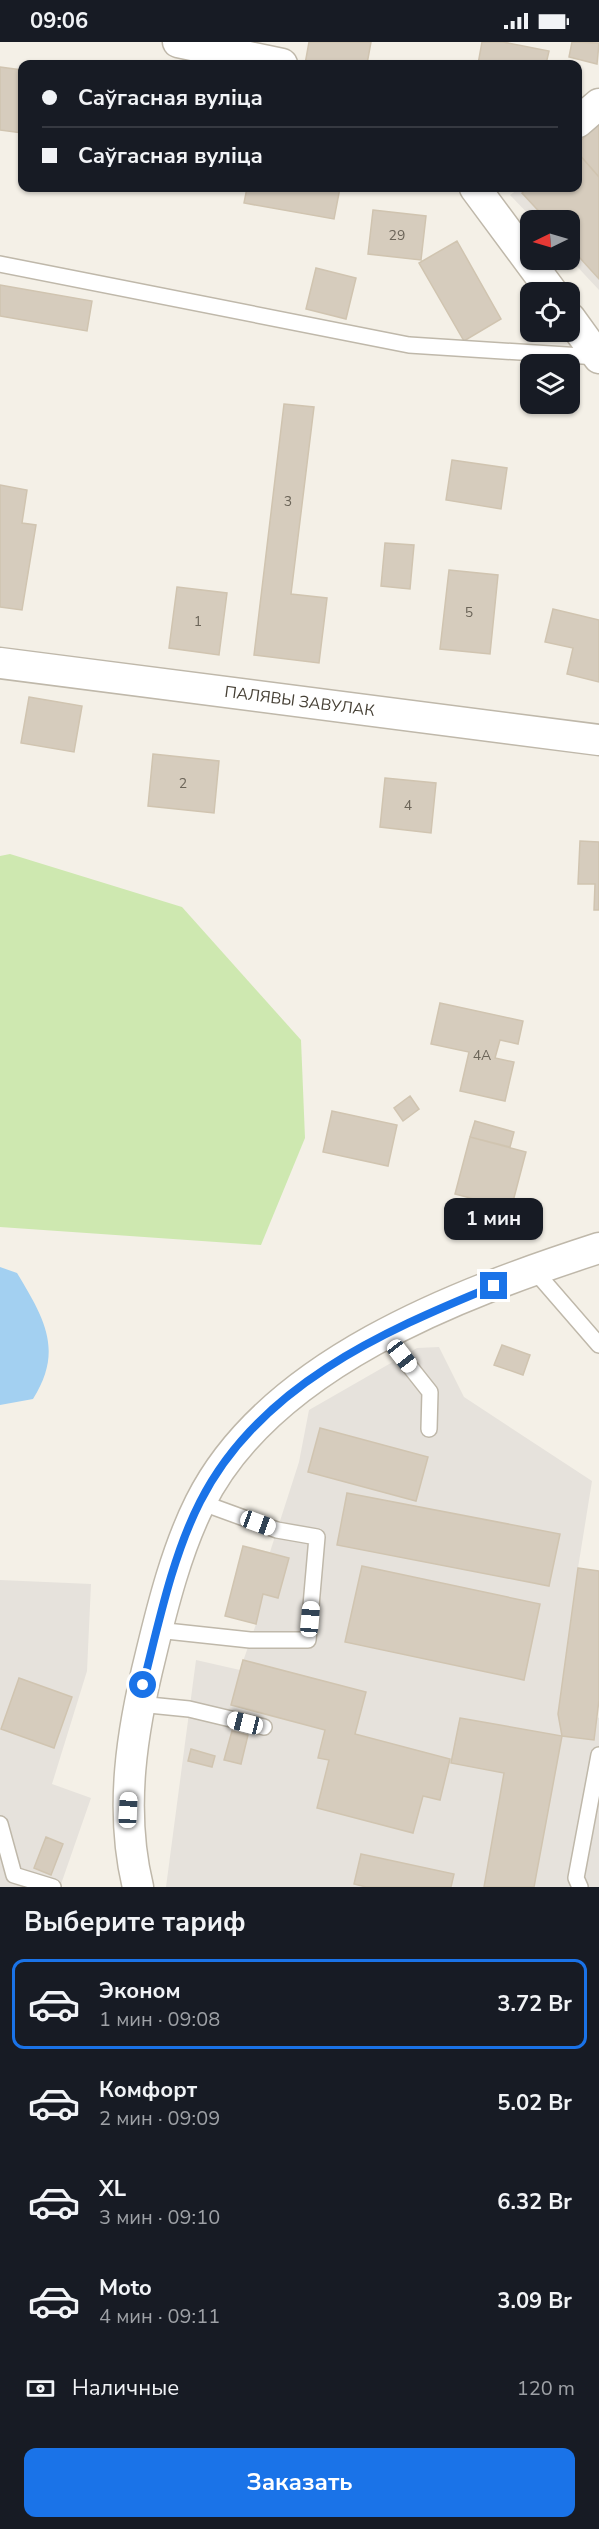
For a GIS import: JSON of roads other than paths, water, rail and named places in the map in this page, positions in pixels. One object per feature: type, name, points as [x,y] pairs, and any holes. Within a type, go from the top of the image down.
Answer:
[{"type":"street","points":[[178,42],[262,60]]},
{"type":"street","points":[[281,60],[283,42]]},
{"type":"street","points":[[582,119],[599,104]]},
{"type":"street","points":[[487,192],[546,282]]},
{"type":"street","points":[[580,331],[599,357]]},
{"type":"street","name":"ПАЛЯВЫ ЗАВУЛАК","points":[[0,663],[599,740]]},
{"type":"street","points":[[138,1887],[133,1868],[128,1810],[131,1752],[139,1704],[157,1630],[181,1551],[200,1502],[225,1462],[256,1423],[300,1386],[336,1361],[384,1334],[534,1270],[599,1248]]},
{"type":"lane","points":[[0,264],[409,345],[599,357]]},
{"type":"lane","points":[[534,1270],[599,1345]]},
{"type":"lane","points":[[384,1334],[430,1392],[429,1429]]},
{"type":"lane","points":[[157,1630],[250,1640],[308,1640],[317,1537],[277,1530],[200,1502]]},
{"type":"lane","points":[[139,1704],[189,1709],[264,1727]]},
{"type":"lane","points":[[580,1887],[576,1878],[599,1755]]},
{"type":"lane","points":[[0,1824],[14,1875],[52,1887]]},
{"type":"water","points":[[0,1267],[17,1273],[27,1289],[42,1320],[49,1349],[42,1381],[33,1399],[0,1405]]}]
